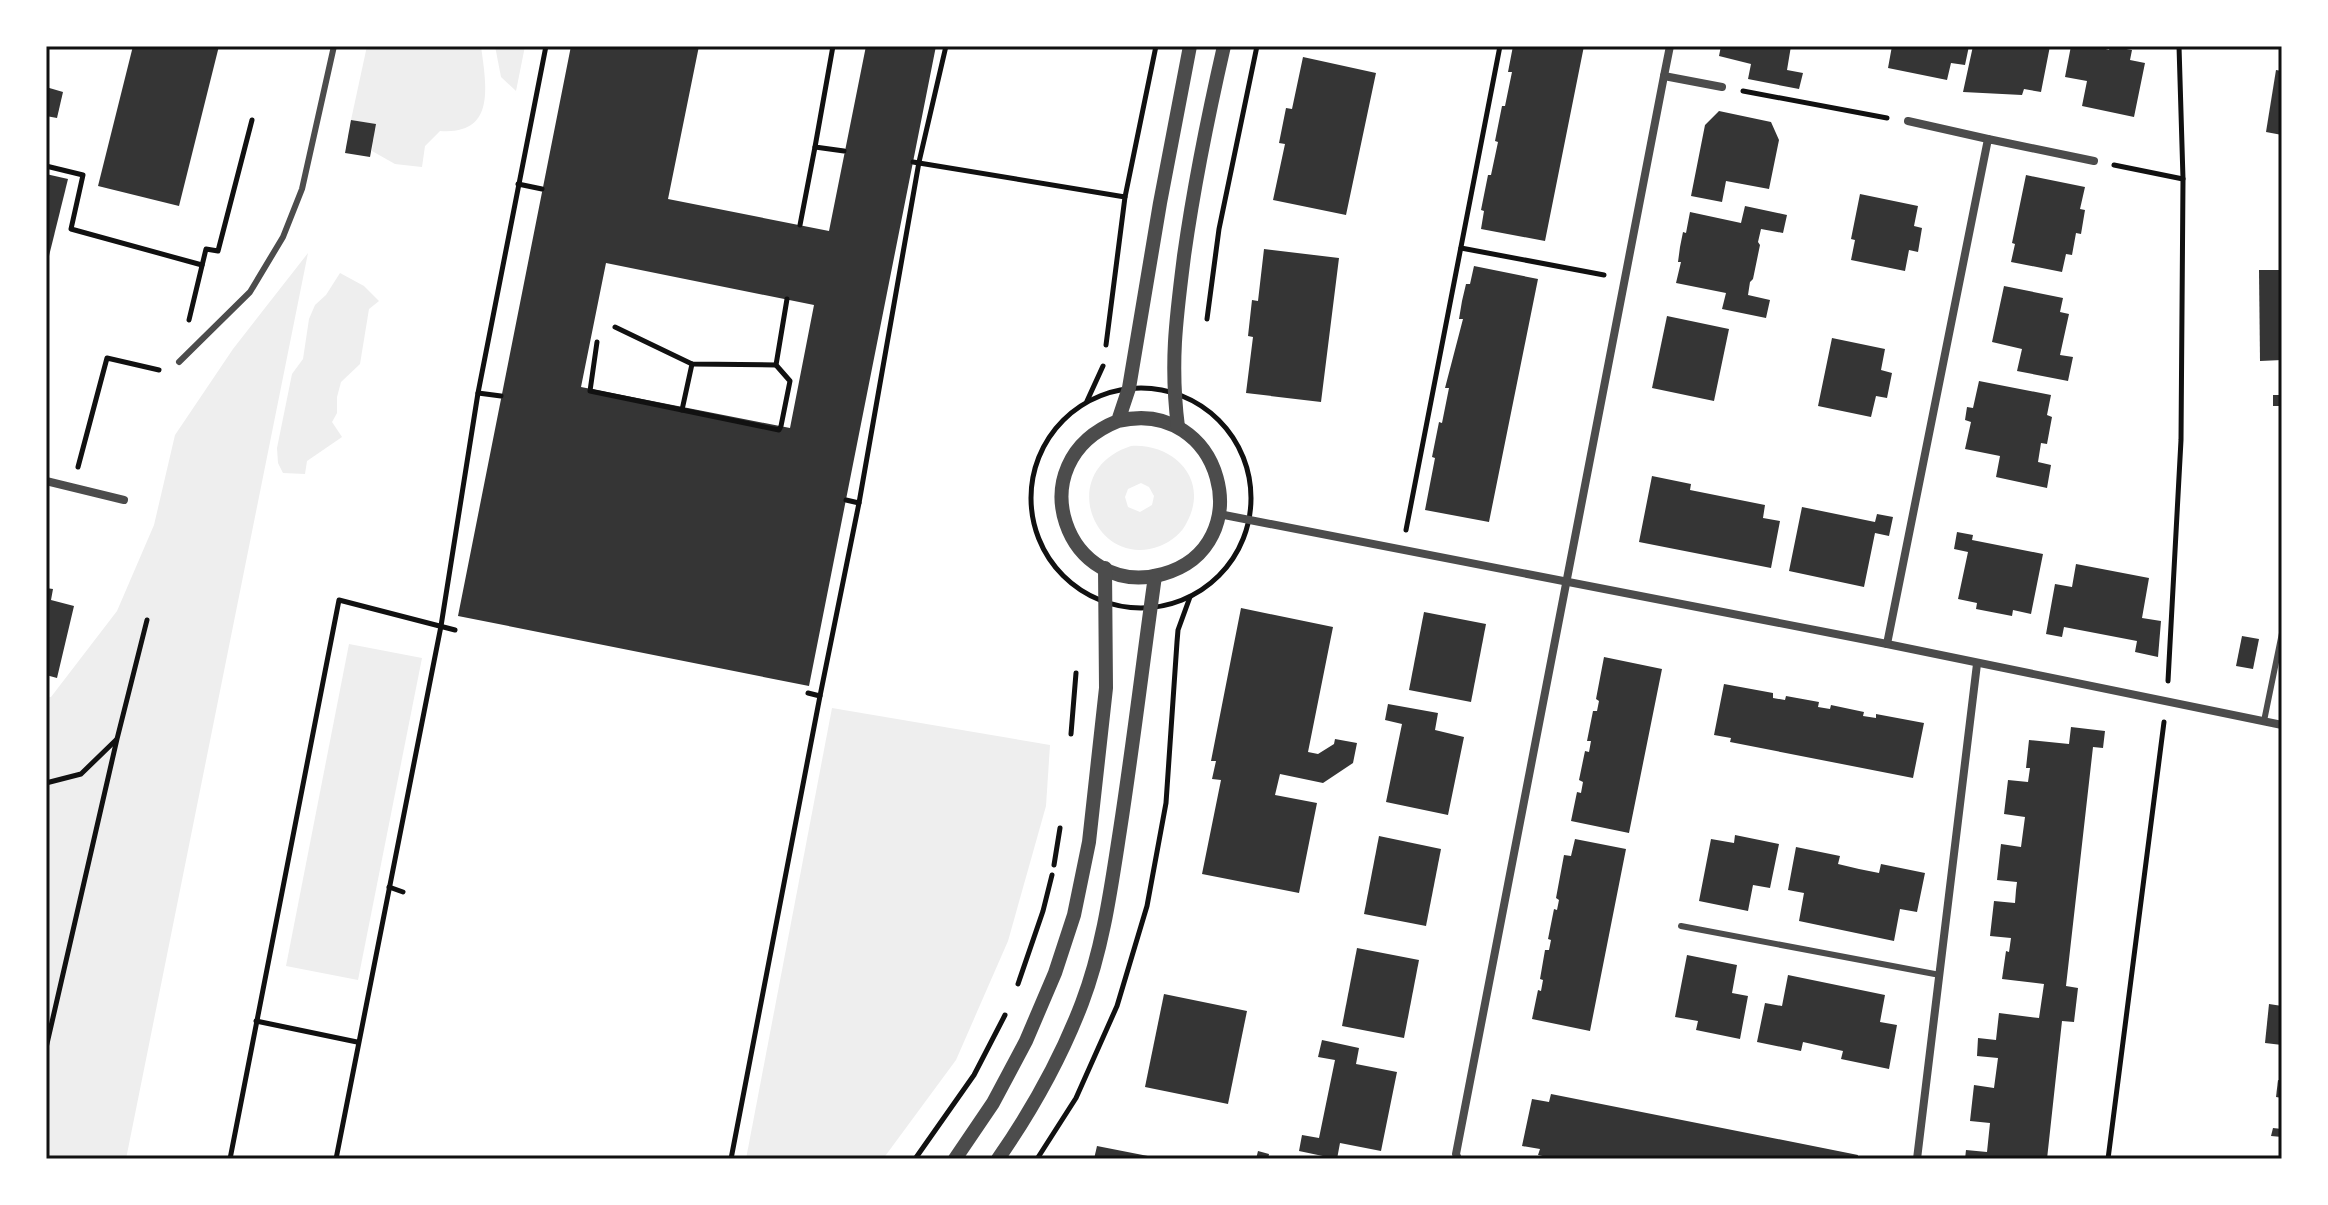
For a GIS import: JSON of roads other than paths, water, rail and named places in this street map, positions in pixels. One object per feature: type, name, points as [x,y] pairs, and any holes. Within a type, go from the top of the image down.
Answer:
[{"type":"street","points":[[1118,421],[1131,379],[1190,46]]},
{"type":"street","points":[[1178,427],[1174,393],[1174,328],[1194,189],[1224,46]]},
{"type":"street","points":[[1458,1159],[1456,1154],[1670,46]]},
{"type":"street","points":[[1664,76],[1722,87]]},
{"type":"street","points":[[1908,121],[2094,161]]},
{"type":"street","points":[[1887,644],[1988,139]]},
{"type":"street","points":[[1149,418],[1178,427],[1201,445],[1216,470],[1220,484],[1219,514],[1210,536],[1196,555],[1177,568],[1155,576],[1129,576],[1105,568],[1083,552],[1063,517],[1061,490],[1067,467],[1079,446],[1097,431],[1118,421],[1149,418]]},
{"type":"street","points":[[46,481],[124,500]]},
{"type":"street","points":[[1219,514],[1887,644],[2282,725]]},
{"type":"street","points":[[955,1159],[993,1103],[1026,1041],[1055,973],[1074,915],[1089,842],[1106,688],[1105,568]]},
{"type":"street","points":[[998,1159],[1054,1065],[1083,1001],[1094,966],[1116,855],[1155,576]]},
{"type":"street","points":[[1917,1159],[1977,664]]},
{"type":"lane","points":[[179,362],[250,292],[283,237],[302,189],[334,46]]},
{"type":"lane","points":[[2264,721],[2282,633]]},
{"type":"lane","points":[[1681,926],[1940,975]]}]
